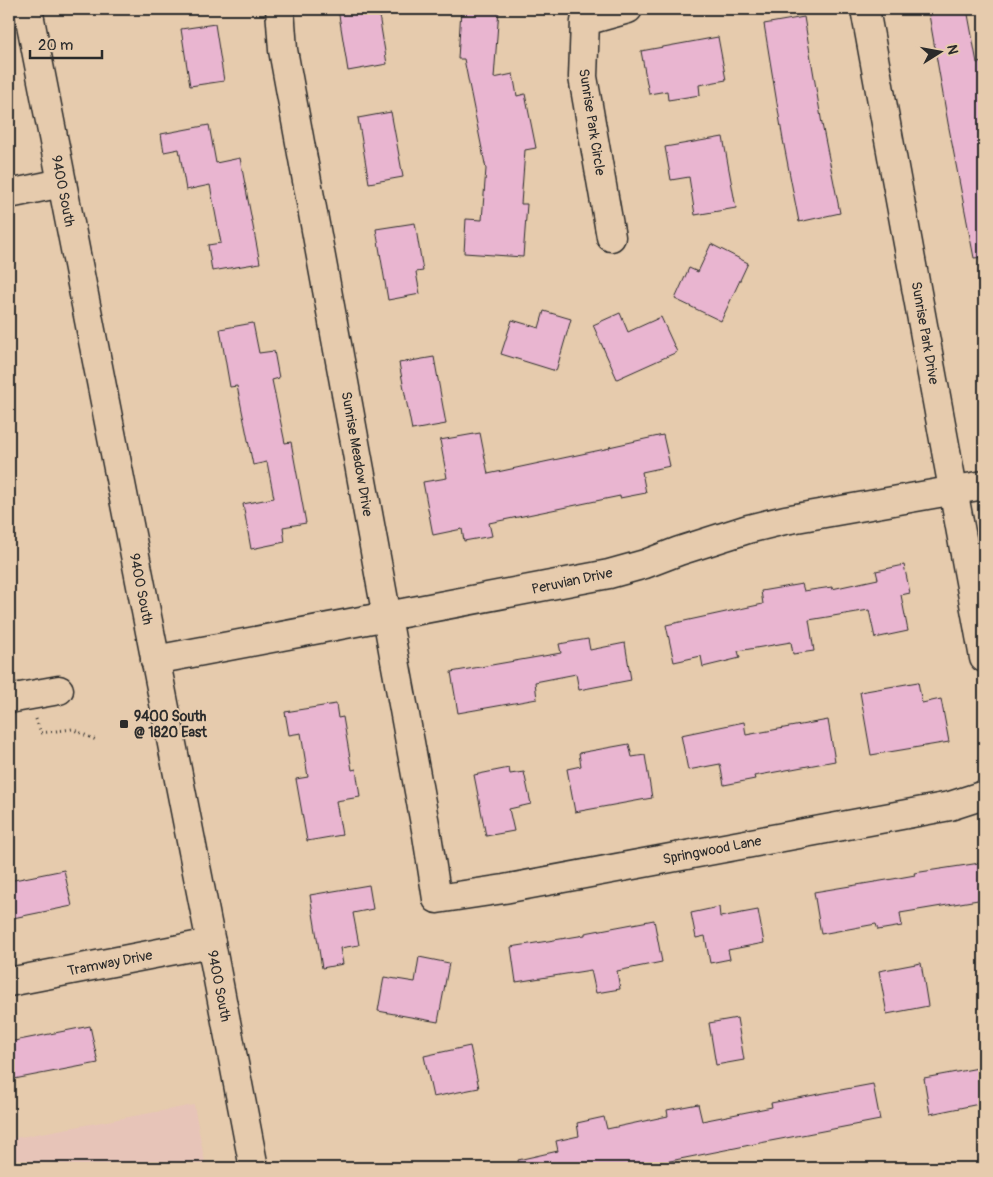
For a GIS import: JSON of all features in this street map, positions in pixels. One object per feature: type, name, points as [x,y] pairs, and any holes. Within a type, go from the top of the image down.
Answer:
[{"type":"street","name":"9400 South","points":[[28,9],[211,943],[253,1168]]},
{"type":"street","name":"Sunrise Meadow Drive","points":[[280,9],[283,50],[427,835],[437,899]]},
{"type":"street","name":"Sunrise Park Circle","points":[[611,237],[583,77],[585,21],[628,9]]},
{"type":"street","name":"Sunrise Park Drive","points":[[865,9],[984,658]]},
{"type":"street","points":[[9,194],[62,182]]},
{"type":"street","name":"Peruvian Drive","points":[[155,660],[609,574],[645,564],[748,528],[984,485]]},
{"type":"street","points":[[9,700],[58,690]]},
{"type":"street","name":"Springwood Lane","points":[[437,899],[504,889],[940,808],[984,795]]},
{"type":"street","name":"Tramway Drive","points":[[9,982],[211,943]]},
{"type":"path","points":[[36,719],[41,733],[72,729],[96,740]]},
{"type":"shaded area","points":[[194,1105],[206,1168],[9,1168],[9,1139]]},
{"type":"building","points":[[338,9],[378,9],[387,64],[348,71]]},
{"type":"building","points":[[461,9],[499,9],[494,78],[513,74],[517,96],[525,94],[536,148],[525,150],[521,204],[527,204],[523,257],[464,253],[466,219],[482,220],[486,169],[464,59],[458,59]]},
{"type":"building","points":[[928,9],[967,9],[977,63],[984,62],[984,257],[974,258]]},
{"type":"building","points":[[804,17],[822,124],[840,213],[799,222],[764,24]]},
{"type":"building","points":[[215,24],[224,81],[190,86],[181,29]]},
{"type":"building","points":[[718,37],[726,80],[699,85],[700,95],[668,100],[667,91],[649,94],[641,51]]},
{"type":"building","points":[[391,112],[403,177],[369,183],[358,118]]},
{"type":"building","points":[[209,125],[216,163],[240,158],[260,263],[212,271],[208,245],[221,243],[210,185],[186,190],[179,149],[164,152],[161,134]]},
{"type":"building","points":[[723,137],[736,208],[695,215],[689,177],[671,180],[665,147]]},
{"type":"building","points":[[415,223],[423,271],[416,272],[420,294],[388,300],[376,229]]},
{"type":"building","points":[[711,244],[748,263],[721,321],[675,299],[689,268],[698,272]]},
{"type":"building","points":[[544,311],[571,319],[556,371],[501,354],[512,320],[539,328]]},
{"type":"building","points":[[620,313],[628,332],[661,317],[677,352],[617,379],[593,325]]},
{"type":"building","points":[[253,323],[259,353],[274,351],[279,378],[272,380],[285,443],[291,442],[306,523],[283,527],[285,542],[251,549],[243,504],[274,498],[267,462],[253,465],[237,386],[230,387],[220,329]]},
{"type":"building","points":[[434,357],[446,424],[412,430],[399,363]]},
{"type":"building","points":[[480,433],[488,474],[663,435],[670,466],[642,472],[646,493],[620,498],[620,496],[489,523],[492,536],[464,541],[462,529],[433,535],[423,482],[447,478],[440,440]]},
{"type":"building","points":[[904,565],[910,593],[901,595],[908,631],[875,638],[869,610],[809,620],[814,651],[793,654],[791,642],[738,651],[740,658],[703,667],[701,656],[674,662],[666,625],[763,604],[761,591],[802,584],[804,591],[832,587],[832,589],[878,579],[876,571]]},
{"type":"building","points":[[588,639],[590,650],[625,643],[631,680],[579,690],[576,674],[535,682],[537,699],[458,713],[451,672],[561,653],[559,644]]},
{"type":"building","points":[[918,682],[922,703],[941,699],[949,742],[871,755],[860,692]]},
{"type":"building","points":[[336,704],[338,718],[343,717],[352,770],[356,769],[360,797],[336,801],[342,835],[307,841],[296,779],[308,777],[301,733],[289,735],[285,712]]},
{"type":"building","points":[[828,720],[835,761],[754,776],[755,779],[724,785],[720,764],[688,770],[681,735],[744,722],[746,735]]},
{"type":"building","points":[[629,744],[632,757],[645,755],[652,798],[575,812],[567,769],[581,766],[579,753]]},
{"type":"building","points":[[509,768],[510,774],[524,772],[531,804],[509,809],[514,831],[486,836],[474,775]]},
{"type":"building","points":[[980,863],[984,899],[900,913],[902,926],[878,930],[876,924],[821,934],[814,892],[915,875],[914,873]]},
{"type":"building","points":[[64,870],[72,906],[13,918],[9,900],[9,881]]},
{"type":"building","points":[[369,885],[373,909],[353,913],[359,945],[340,948],[343,964],[322,968],[310,895]]},
{"type":"building","points":[[719,907],[720,917],[758,910],[764,943],[728,950],[730,959],[710,963],[705,936],[696,938],[691,913]]},
{"type":"building","points":[[654,920],[662,962],[617,971],[620,989],[596,993],[591,970],[516,982],[511,947],[585,935],[585,933]]},
{"type":"building","points":[[419,957],[449,963],[438,1022],[378,1011],[384,977],[415,982]]},
{"type":"building","points":[[921,963],[928,1006],[887,1014],[879,971]]},
{"type":"building","points":[[737,1018],[744,1060],[716,1065],[709,1023]]},
{"type":"building","points":[[90,1026],[98,1063],[9,1080],[9,1042]]},
{"type":"building","points":[[470,1046],[479,1088],[433,1097],[424,1056]]},
{"type":"building","points":[[984,1067],[984,1103],[930,1114],[924,1078]]},
{"type":"building","points":[[873,1084],[880,1120],[635,1168],[519,1168],[518,1160],[558,1151],[556,1141],[579,1136],[577,1123],[604,1117],[607,1129],[668,1116],[667,1110],[698,1104],[702,1121],[772,1107],[771,1103]]},
{"type":"place","name":"9400 South @ 1820 East","points":[[124,724]]}]
